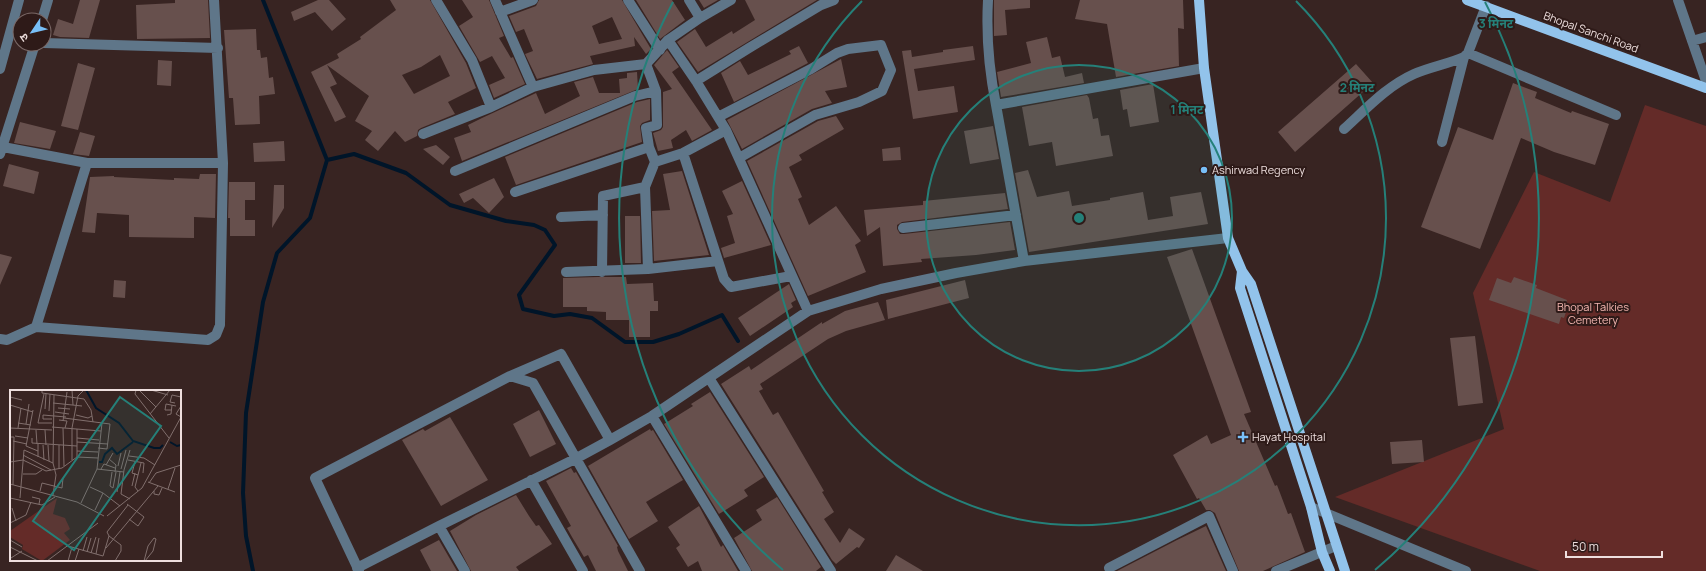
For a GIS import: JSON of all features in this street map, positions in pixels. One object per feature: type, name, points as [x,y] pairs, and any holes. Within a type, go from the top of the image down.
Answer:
[{"type":"main road","points":[[1199,0],[1204,68],[1228,238],[1242,271],[1251,284],[1324,512],[1345,571]]},
{"type":"main road","name":"Bhopal Sanchi Road","points":[[1467,0],[1706,88]]},
{"type":"main road","points":[[1242,271],[1240,288],[1311,507],[1322,552],[1330,571]]},
{"type":"main road","points":[[1260,353],[1271,350]]},
{"type":"main road","points":[[1298,468],[1309,465]]},
{"type":"street","points":[[0,69],[19,0]]},
{"type":"street","points":[[44,12],[48,0]]},
{"type":"street","points":[[0,339],[7,340],[36,327],[208,340],[216,336],[220,324],[223,163],[218,48],[214,0]]},
{"type":"street","points":[[436,0],[472,60],[491,106]]},
{"type":"street","points":[[495,0],[533,87]]},
{"type":"street","points":[[500,12],[533,0]]},
{"type":"street","points":[[628,0],[660,50]]},
{"type":"street","points":[[689,0],[700,18]]},
{"type":"street","points":[[423,134],[533,87],[594,70],[646,64],[668,40],[700,18],[731,0]]},
{"type":"street","points":[[696,81],[821,5],[834,0]]},
{"type":"street","points":[[988,0],[986,29],[989,61],[1024,261]]},
{"type":"street","points":[[1678,0],[1706,80]]},
{"type":"street","points":[[1442,142],[1466,55],[1486,6]]},
{"type":"street","points":[[1692,41],[1706,36]]},
{"type":"street","points":[[668,40],[696,81],[726,130],[790,276],[808,311]]},
{"type":"street","points":[[52,44],[218,48]]},
{"type":"street","points":[[718,117],[811,69],[848,48],[881,45],[890,70],[882,91],[859,102],[815,115],[739,158]]},
{"type":"street","points":[[32,52],[1,151],[87,163],[223,163]]},
{"type":"street","points":[[1344,129],[1388,89],[1401,80],[1415,73],[1466,55],[1616,115]]},
{"type":"street","points":[[646,64],[656,91],[657,125],[646,128],[649,147],[655,162],[645,187],[648,269]]},
{"type":"street","points":[[996,106],[1204,68]]},
{"type":"street","points":[[455,172],[635,96],[656,91]]},
{"type":"street","points":[[655,162],[683,153],[726,130]]},
{"type":"street","points":[[515,192],[649,147]]},
{"type":"street","points":[[683,153],[724,279],[731,287],[790,276]]},
{"type":"street","points":[[36,327],[87,163]]},
{"type":"street","points":[[602,272],[603,196],[645,187]]},
{"type":"street","points":[[561,217],[603,215]]},
{"type":"street","points":[[903,228],[1016,215]]},
{"type":"street","points":[[610,440],[561,354],[510,376],[315,478],[358,569],[438,526],[576,459],[610,440],[652,416],[808,311],[881,289],[956,273],[1024,261],[1228,238]]},
{"type":"street","points":[[566,272],[602,272],[648,269],[718,261]]},
{"type":"street","points":[[510,376],[533,383],[640,571]]},
{"type":"street","points":[[709,378],[831,571]]},
{"type":"street","points":[[652,416],[746,571]]},
{"type":"street","points":[[531,480],[583,571]]},
{"type":"street","points":[[1311,507],[1466,571]]},
{"type":"street","points":[[1109,568],[1209,516],[1233,571]]},
{"type":"street","points":[[438,526],[465,571]]},
{"type":"street","points":[[1276,571],[1336,546]]},
{"type":"green space","name":"Bhopal Talkies Cemetery","points":[[1645,105],[1706,126],[1706,571],[1540,571],[1335,497],[1504,429],[1473,293],[1534,172],[1610,202]]},
{"type":"building","points":[[80,0],[100,0],[89,38],[60,37],[53,35],[58,19],[73,24]]},
{"type":"building","points":[[175,0],[208,0],[210,38],[137,39],[136,5],[175,3]]},
{"type":"building","points":[[318,0],[329,0],[346,19],[332,31],[315,12],[294,21],[291,12]]},
{"type":"building","points":[[390,0],[430,0],[466,63],[476,88],[448,102],[455,114],[421,128],[418,130],[417,136],[405,142],[395,131],[378,151],[365,140],[372,131],[355,121],[369,96],[327,65],[337,84],[330,87],[346,117],[335,122],[311,72],[339,58],[337,54],[361,39],[360,37],[396,10]],"holes":[[[440,55],[450,76],[414,94],[402,75],[421,67]]]},
{"type":"building","points":[[462,0],[489,0],[504,36],[499,38],[511,58],[513,57],[525,84],[494,98],[489,85],[505,78],[492,56],[480,62],[459,26],[473,17]]},
{"type":"building","points":[[539,0],[622,0],[651,49],[646,54],[634,37],[635,46],[590,56],[593,64],[537,79],[525,54],[533,51],[524,29],[516,32],[509,16],[536,6]],"holes":[[[612,17],[622,39],[599,44],[592,26]]]},
{"type":"building","points":[[636,0],[672,0],[685,20],[660,39]]},
{"type":"building","points":[[699,0],[718,0],[704,8]]},
{"type":"building","points":[[745,0],[817,0],[698,72],[677,42],[695,29],[706,47],[732,31],[733,34],[755,20]]},
{"type":"building","points":[[994,0],[1030,0],[1030,8],[1005,10],[1007,35],[994,36]]},
{"type":"building","points":[[1080,0],[1183,0],[1184,29],[1178,28],[1179,66],[1116,77],[1107,24],[1075,19]]},
{"type":"building","points":[[256,29],[257,50],[260,50],[261,58],[267,57],[269,78],[273,77],[275,94],[259,96],[260,124],[235,125],[233,98],[229,98],[224,30]]},
{"type":"building","points":[[1047,37],[1052,58],[1060,56],[1065,77],[1082,73],[1084,83],[1001,97],[997,72],[1031,63],[1026,42]]},
{"type":"building","points":[[799,46],[808,63],[734,102],[721,73],[740,61],[748,75],[791,54],[789,51]]},
{"type":"building","points":[[973,46],[975,60],[914,69],[918,91],[954,86],[958,112],[913,119],[902,51],[911,50],[912,57],[943,52],[943,50]]},
{"type":"building","points":[[667,50],[679,67],[672,72],[712,130],[692,141],[686,130],[671,140],[673,148],[658,151],[653,133],[661,130],[663,127],[663,92],[672,89],[654,65]]},
{"type":"building","points":[[841,59],[847,87],[825,91],[832,103],[812,109],[742,149],[727,120]]},
{"type":"building","points":[[158,60],[172,61],[171,86],[157,85]]},
{"type":"building","points":[[78,63],[95,68],[78,130],[61,126]]},
{"type":"building","points":[[1356,64],[1373,83],[1295,152],[1278,132]]},
{"type":"building","points":[[637,72],[638,89],[462,161],[454,138],[471,132],[468,125],[536,93],[545,114],[580,96],[574,82],[593,77],[599,93],[620,93],[619,79],[627,78],[627,73]]},
{"type":"building","points":[[1513,83],[1537,92],[1535,98],[1571,113],[1572,111],[1609,124],[1595,165],[1554,152],[1521,138],[1480,249],[1421,227],[1458,127],[1493,140]]},
{"type":"building","points":[[1153,84],[1159,122],[1130,127],[1127,109],[1123,110],[1120,90]]},
{"type":"building","points":[[1087,95],[1089,98],[1093,119],[1098,118],[1101,136],[1109,135],[1113,156],[1056,166],[1052,142],[1029,146],[1022,107]]},
{"type":"building","points":[[650,99],[650,120],[642,123],[640,126],[642,142],[516,185],[505,157],[637,102]]},
{"type":"building","points":[[836,116],[844,129],[799,155],[802,160],[789,167],[802,197],[798,199],[809,225],[836,206],[861,241],[855,245],[866,272],[808,296],[747,161],[818,121]]},
{"type":"building","points":[[20,122],[56,131],[50,149],[14,143]]},
{"type":"building","points":[[993,126],[999,159],[970,164],[964,131]]},
{"type":"building","points":[[80,132],[95,136],[89,156],[73,154]]},
{"type":"building","points":[[284,141],[285,161],[254,162],[253,143]]},
{"type":"building","points":[[436,145],[450,157],[443,165],[423,149]]},
{"type":"building","points":[[900,147],[901,160],[883,161],[882,149]]},
{"type":"building","points":[[9,164],[39,172],[34,194],[3,186]]},
{"type":"building","points":[[1028,170],[1037,197],[1069,191],[1072,206],[1110,200],[1110,198],[1143,192],[1148,220],[1173,216],[1170,197],[1201,192],[1208,224],[1029,252],[1015,173]]},
{"type":"building","points":[[682,171],[709,255],[654,261],[652,211],[670,210],[663,174]]},
{"type":"building","points":[[200,174],[216,174],[215,218],[194,217],[194,238],[129,237],[129,215],[97,213],[95,233],[82,232],[90,177],[114,176],[174,180],[174,178],[199,179]]},
{"type":"building","points":[[494,178],[504,197],[489,213],[473,198],[464,203],[459,194]]},
{"type":"building","points":[[742,181],[771,245],[724,258],[721,248],[735,243],[727,216],[733,214],[722,191]]},
{"type":"building","points":[[229,182],[255,182],[255,200],[245,200],[245,220],[255,220],[255,236],[230,236],[230,218],[228,218]]},
{"type":"building","points":[[274,185],[284,185],[284,208],[272,228]]},
{"type":"building","points":[[1005,193],[1008,209],[902,222],[897,225],[897,229],[900,234],[904,234],[1010,222],[1015,250],[976,255],[921,259],[922,262],[883,266],[880,227],[867,236],[864,210],[923,205],[923,201]]},
{"type":"building","points":[[625,216],[640,216],[641,263],[625,263]]},
{"type":"building","points":[[1192,249],[1251,412],[1244,414],[1275,486],[1277,485],[1288,514],[1291,513],[1305,552],[1263,571],[1239,571],[1215,513],[1210,510],[1206,510],[1199,498],[1197,499],[1173,455],[1207,435],[1211,444],[1231,435],[1167,257]]},
{"type":"building","points":[[0,254],[12,257],[0,285]]},
{"type":"building","points":[[626,277],[627,284],[653,283],[654,301],[658,301],[658,311],[650,311],[650,337],[629,337],[629,320],[606,320],[606,312],[587,311],[587,307],[563,307],[563,278]]},
{"type":"building","points":[[1514,277],[1537,285],[1536,288],[1567,300],[1565,308],[1567,309],[1564,318],[1561,317],[1559,324],[1489,300],[1497,278],[1511,283]]},
{"type":"building","points":[[114,280],[126,281],[125,298],[113,297]]},
{"type":"building","points":[[965,280],[969,298],[888,319],[886,300]]},
{"type":"building","points":[[789,284],[796,300],[791,303],[793,307],[750,336],[738,318]]},
{"type":"building","points":[[878,302],[885,320],[846,331],[828,339],[760,384],[763,389],[759,391],[773,415],[778,412],[824,491],[822,492],[834,512],[824,519],[840,543],[849,528],[865,539],[859,548],[857,547],[836,564],[832,560],[721,384],[749,366],[751,370],[822,322],[822,324],[845,311]]},
{"type":"building","points":[[1475,336],[1483,403],[1458,406],[1450,338]]},
{"type":"building","points":[[710,392],[764,477],[744,490],[748,496],[719,514],[664,424],[693,406],[691,404]]},
{"type":"building","points":[[539,410],[556,444],[530,457],[513,424]]},
{"type":"building","points":[[450,417],[488,480],[441,506],[402,440],[423,429],[425,431]]},
{"type":"building","points":[[650,429],[651,431],[653,430],[683,480],[646,502],[658,521],[629,539],[588,466]]},
{"type":"building","points":[[1422,440],[1424,462],[1392,464],[1390,442]]},
{"type":"building","points":[[571,468],[574,473],[576,472],[618,546],[618,551],[628,571],[596,571],[588,555],[584,557],[567,528],[571,526],[546,481]]},
{"type":"building","points":[[516,495],[536,526],[539,525],[552,544],[516,567],[519,571],[471,571],[450,531],[476,515]]},
{"type":"building","points":[[777,497],[821,567],[816,571],[752,571],[734,538],[762,520],[756,510]]},
{"type":"building","points":[[699,506],[721,547],[723,545],[738,571],[702,571],[698,561],[688,567],[676,548],[680,545],[668,527]]},
{"type":"building","points":[[1206,526],[1226,571],[1117,571],[1177,540]]},
{"type":"building","points":[[439,540],[457,571],[431,571],[420,550]]},
{"type":"building","points":[[896,555],[923,571],[886,571]]},
{"type":"waterway","points":[[253,571],[246,536],[243,493],[246,413],[263,302],[277,253],[310,218],[327,160],[263,0]]},
{"type":"waterway","points":[[327,160],[354,154],[406,173],[450,205],[506,221],[534,225],[545,230],[555,245],[519,295],[523,309],[554,316],[570,314],[592,318],[625,342],[653,342],[679,334],[722,315],[738,341]]},
{"type":"place","name":"Ashirwad Regency","points":[[1204,170]]},
{"type":"place","name":"Hayat Hospital","points":[[1243,437]]}]
